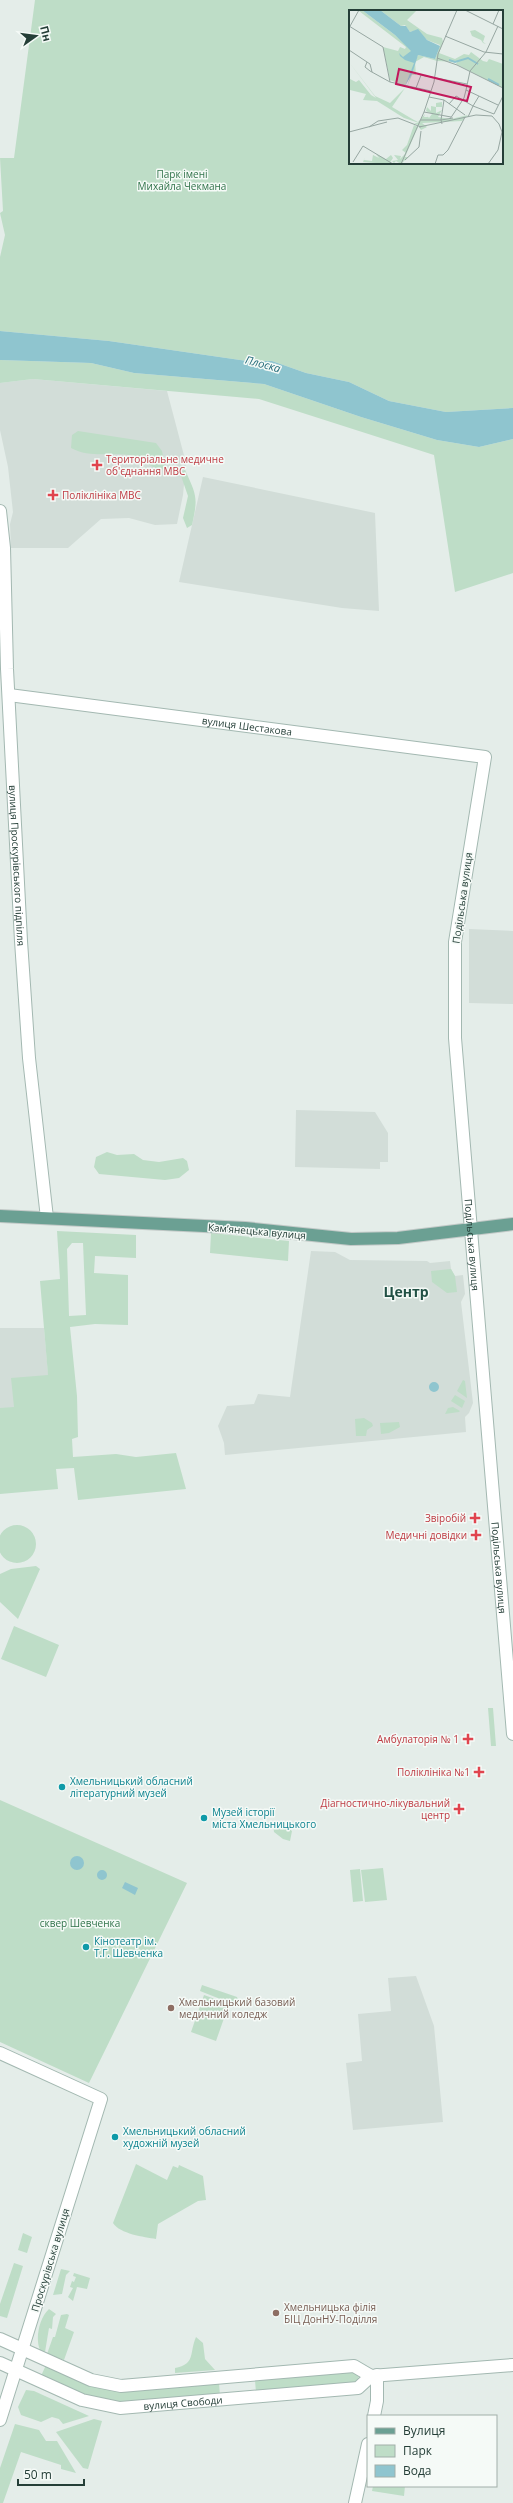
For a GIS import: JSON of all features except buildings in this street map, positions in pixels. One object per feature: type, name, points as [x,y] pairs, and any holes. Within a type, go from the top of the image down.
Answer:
[{"type":"main road","name":"Камʼянецька вулиця","points":[[0,1216],[246,1228],[351,1239],[398,1238],[513,1224]]},
{"type":"street","name":"вулиця Проскурівського підпілля","points":[[0,511],[4,548],[9,695],[21,941],[30,1058],[46,1218]]},
{"type":"street","name":"вулиця Шестакова","points":[[9,695],[484,757]]},
{"type":"street","name":"Подільська вулиця","points":[[484,757],[455,942],[455,1038],[513,1734]]},
{"type":"street","name":"Проскурівська вулиця","points":[[0,2053],[100,2099],[0,2420]]},
{"type":"street","points":[[0,2339],[91,2380],[122,2386],[354,2366],[374,2375],[513,2364]]},
{"type":"street","name":"вулиця Свободи","points":[[0,2363],[82,2400],[120,2408],[358,2388],[374,2375]]},
{"type":"street","points":[[374,2375],[377,2401],[374,2415]]},
{"type":"street","points":[[355,2503],[367,2449]]},
{"type":"shaded area","name":"Територіальне медичне об'єднання МВС","points":[[33,379],[167,391],[186,463],[183,495],[177,524],[155,525],[129,518],[101,519],[68,548],[11,548],[10,524],[13,512],[8,467],[0,430],[0,383]]},
{"type":"shaded area","points":[[203,477],[375,513],[379,611],[342,608],[179,582]]},
{"type":"shaded area","points":[[469,929],[513,931],[513,1004],[469,1003]]},
{"type":"shaded area","points":[[296,1110],[375,1112],[388,1133],[388,1162],[380,1162],[380,1169],[295,1167]]},
{"type":"shaded area","points":[[311,1251],[335,1252],[350,1260],[427,1261],[430,1263],[450,1261],[451,1269],[455,1276],[463,1275],[465,1294],[461,1302],[473,1403],[469,1413],[465,1417],[466,1432],[225,1455],[224,1443],[218,1426],[227,1406],[254,1404],[258,1394],[290,1397]]},
{"type":"shaded area","points":[[0,1328],[44,1328],[50,1396],[0,1418]]},
{"type":"shaded area","points":[[416,1976],[434,2026],[443,2122],[353,2130],[346,2063],[362,2061],[358,2014],[391,2011],[388,1978]]},
{"type":"green space","name":"Парк імені Михайла Чекмана","points":[[35,0],[513,0],[513,408],[446,412],[389,401],[349,382],[306,373],[272,361],[247,361],[109,341],[0,331],[0,257],[5,235],[0,213],[3,211],[0,158],[14,158]]},
{"type":"green space","points":[[0,360],[91,363],[134,373],[264,384],[361,417],[437,440],[479,447],[513,439],[513,573],[455,592],[434,455],[259,399],[33,379],[0,383]]},
{"type":"green space","points":[[78,431],[156,443],[162,451],[165,465],[162,470],[155,468],[135,456],[86,453],[71,448],[72,435]]},
{"type":"green space","points":[[185,470],[194,492],[196,503],[192,525],[187,528],[183,518],[188,496],[180,473]]},
{"type":"green space","points":[[107,1152],[117,1155],[134,1154],[143,1160],[159,1162],[183,1158],[187,1161],[189,1170],[179,1178],[165,1180],[99,1174],[94,1167],[96,1157]]},
{"type":"green space","points":[[57,1231],[136,1235],[136,1258],[95,1256],[94,1273],[128,1275],[128,1325],[95,1324],[70,1327],[77,1396],[78,1437],[72,1439],[73,1457],[116,1454],[136,1457],[176,1453],[186,1489],[78,1500],[74,1468],[56,1469],[58,1489],[0,1494],[0,1408],[14,1407],[11,1378],[48,1375],[40,1281],[60,1279]],"holes":[[[72,1243],[83,1243],[86,1315],[69,1316],[67,1249]]]},
{"type":"green space","points":[[211,1233],[289,1241],[288,1261],[210,1253]]},
{"type":"green space","points":[[451,1269],[455,1276],[457,1292],[447,1293],[432,1282],[431,1271]]},
{"type":"green space","points":[[463,1380],[465,1381],[467,1398],[457,1391]]},
{"type":"green space","points":[[455,1395],[465,1401],[462,1408],[451,1401]]},
{"type":"green space","points":[[453,1407],[460,1411],[445,1414],[448,1408]]},
{"type":"green space","points":[[364,1418],[372,1423],[373,1426],[367,1430],[366,1436],[356,1436],[355,1419]]},
{"type":"green space","points":[[399,1422],[400,1427],[389,1433],[381,1434],[380,1423]]},
{"type":"green space","points":[[17,1525],[30,1531],[35,1540],[35,1548],[30,1557],[17,1563],[4,1557],[-1,1548],[-1,1540],[4,1531]]},
{"type":"green space","points":[[36,1566],[40,1569],[18,1619],[0,1602],[0,1574],[11,1569]]},
{"type":"green space","points":[[14,1626],[59,1645],[46,1677],[1,1659]]},
{"type":"green space","points":[[488,1708],[493,1708],[496,1746],[491,1746]]},
{"type":"green space","name":"сквер Шевченка","points":[[0,1800],[187,1883],[89,2083],[0,2042]]},
{"type":"green space","points":[[279,1823],[292,1831],[290,1841],[283,1839],[274,1832],[273,1824]]},
{"type":"green space","points":[[383,1868],[387,1900],[365,1902],[361,1870]]},
{"type":"green space","points":[[360,1869],[363,1901],[353,1902],[350,1870]]},
{"type":"green space","points":[[202,1985],[237,1997],[238,2000],[233,2004],[200,1991]]},
{"type":"green space","points":[[204,1995],[229,2004],[216,2041],[191,2032]]},
{"type":"green space","points":[[136,2164],[167,2180],[173,2166],[178,2168],[179,2165],[203,2176],[206,2200],[198,2201],[158,2224],[156,2239],[121,2230],[113,2223]]},
{"type":"green space","points":[[23,2233],[32,2237],[27,2253],[18,2250]]},
{"type":"green space","points":[[14,2263],[23,2266],[7,2318],[0,2316],[0,2304]]},
{"type":"green space","points":[[61,2269],[70,2271],[66,2275],[62,2294],[53,2295]]},
{"type":"green space","points":[[74,2273],[90,2278],[87,2289],[77,2287],[73,2301],[68,2297],[73,2288],[70,2287],[72,2281],[74,2282],[76,2277],[73,2276]]},
{"type":"green space","points":[[49,2309],[56,2314],[53,2317],[52,2329],[49,2328],[45,2352],[40,2350],[38,2335],[40,2323]]},
{"type":"green space","points":[[61,2315],[69,2315],[65,2328],[74,2332],[64,2360],[47,2354],[53,2337],[55,2337]]},
{"type":"green space","points":[[196,2337],[203,2343],[205,2359],[215,2370],[175,2373],[175,2368],[186,2364],[189,2361]]},
{"type":"green space","points":[[46,2365],[89,2384],[219,2383],[220,2396],[130,2404],[93,2399],[41,2376]]},
{"type":"green space","points":[[358,2370],[359,2383],[256,2393],[255,2380]]},
{"type":"green space","points":[[26,2390],[34,2391],[89,2416],[63,2424],[59,2419],[52,2417],[41,2422],[21,2415],[18,2407]]},
{"type":"green space","points":[[94,2419],[102,2421],[88,2469],[83,2468],[56,2432]]},
{"type":"green space","points":[[15,2424],[39,2430],[46,2441],[57,2441],[76,2473],[61,2469],[61,2465],[21,2452],[3,2503],[0,2503],[0,2468]]},
{"type":"green space","points":[[373,2487],[405,2487],[404,2496],[372,2491]]},
{"type":"water","name":"Плоска","points":[[0,331],[109,341],[247,361],[272,361],[306,373],[349,382],[389,401],[446,412],[513,408],[513,439],[479,447],[437,440],[361,417],[264,384],[134,373],[91,363],[0,360]]},
{"type":"water","points":[[434,1382],[439,1387],[434,1392],[429,1387]]},
{"type":"water","points":[[74,1856],[80,1856],[84,1860],[84,1866],[80,1870],[74,1870],[70,1866],[70,1860]]},
{"type":"water","points":[[100,1870],[104,1870],[106,1871],[106,1879],[100,1880],[97,1877],[97,1873]]},
{"type":"water","points":[[125,1882],[138,1888],[135,1895],[122,1888]]},
{"type":"place","name":"Територіальне медичне об'єднання МВС","points":[[97,465]]},
{"type":"place","name":"Поліклініка МВС","points":[[53,495]]},
{"type":"place","name":"Звіробій","points":[[475,1518]]},
{"type":"place","name":"Медичні довідки","points":[[476,1535]]},
{"type":"place","name":"Амбулаторія № 1","points":[[468,1739]]},
{"type":"place","name":"Поліклініка №1","points":[[479,1772]]},
{"type":"place","name":"Хмельницький обласний літературний музей","points":[[62,1787]]},
{"type":"place","name":"Діагностично-лікувальний центр","points":[[459,1809]]},
{"type":"place","name":"Музей історії міста Хмельницького","points":[[204,1818]]},
{"type":"place","name":"Кінотеатр ім. Т.Г. Шевченка","points":[[86,1947]]},
{"type":"place","name":"Хмельницький базовий медичний коледж","points":[[171,2008]]},
{"type":"place","name":"Хмельницький обласний художній музей","points":[[115,2137]]},
{"type":"place","name":"Хмельницька філія БІЦ ДонНУ-Поділля","points":[[276,2313]]},
{"type":"district","name":"Центр","points":[[406,1292]]}]
